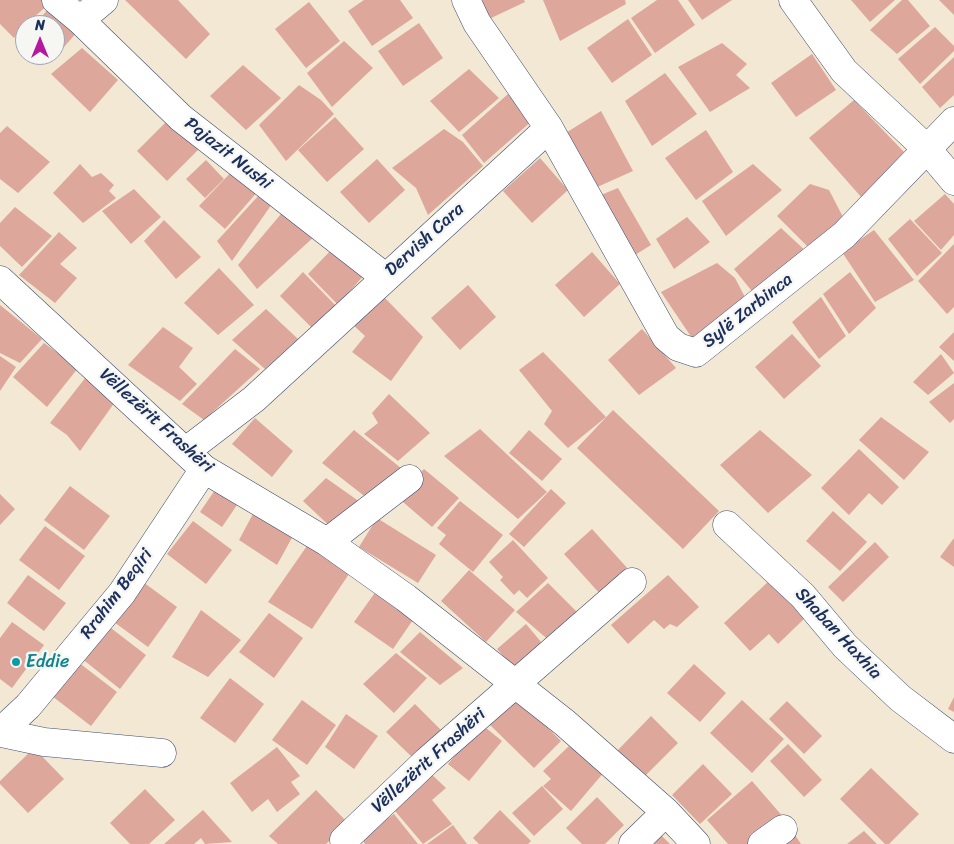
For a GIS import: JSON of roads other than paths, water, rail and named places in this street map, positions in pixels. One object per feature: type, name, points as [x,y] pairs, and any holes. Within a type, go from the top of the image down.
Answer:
[{"type":"street","name":"Pajazit Nushi","points":[[56,0],[80,20],[181,118],[385,277]]},
{"type":"street","points":[[80,20],[104,0]]},
{"type":"street","points":[[466,0],[477,23],[548,128]]},
{"type":"street","points":[[792,0],[844,71],[927,150],[954,181]]},
{"type":"street","name":"Sylë Zarbinca","points":[[548,128],[666,337],[678,347],[696,353],[844,235],[954,121]]},
{"type":"street","name":"Dervish Cara","points":[[195,460],[254,399],[548,128]]},
{"type":"street","name":"Vëllezërit Frashëri","points":[[0,280],[195,460],[327,542],[406,598],[565,723],[666,812],[696,844]]},
{"type":"street","name":"Rrahim Beqiri","points":[[1,733],[28,706],[122,593],[195,460]]},
{"type":"street","points":[[327,542],[409,479]]},
{"type":"street","name":"Shaban Haxhia","points":[[727,525],[803,596],[845,646],[900,698],[954,739]]},
{"type":"street","name":"Vëllezërit Frashëri","points":[[344,840],[427,761],[632,582]]},
{"type":"street","points":[[1,733],[44,742],[162,753]]},
{"type":"street","points":[[633,844],[666,812]]},
{"type":"place","name":"Eddie","points":[[16,662]]}]
